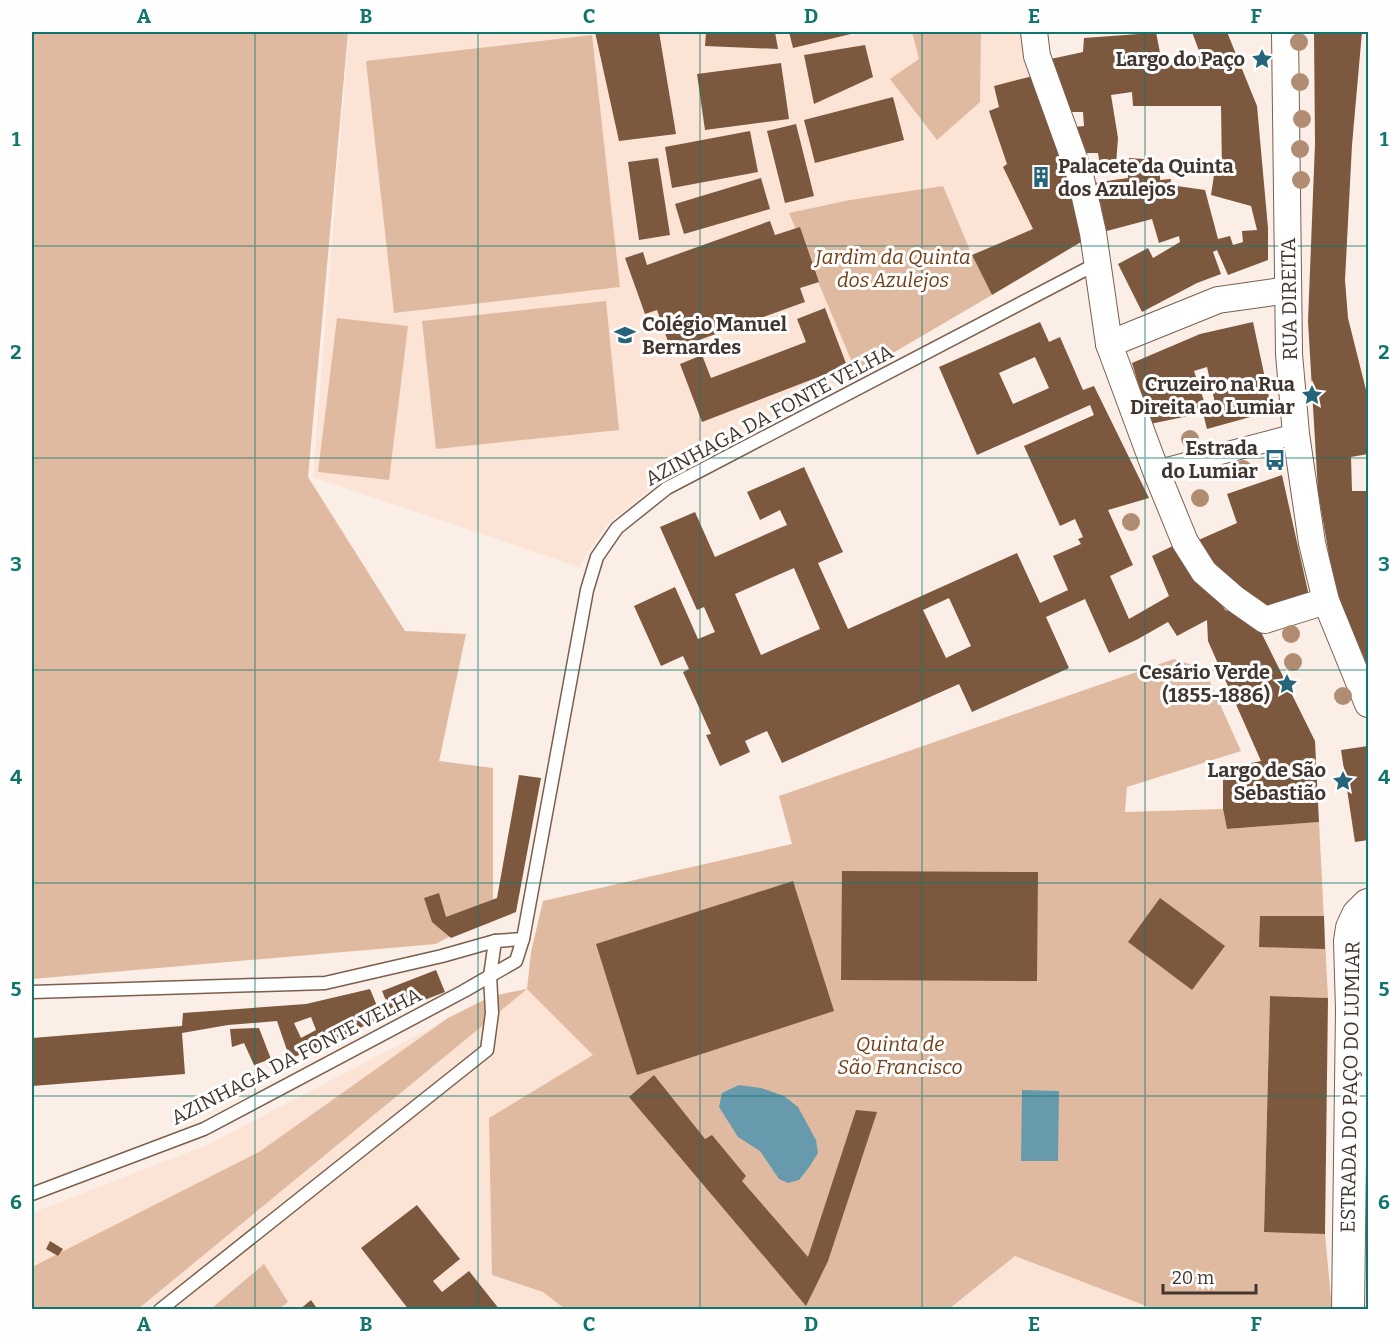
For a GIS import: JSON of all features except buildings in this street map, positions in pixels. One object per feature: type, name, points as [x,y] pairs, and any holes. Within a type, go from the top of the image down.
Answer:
[{"type":"street","points":[[1034,32],[1037,56],[1080,175],[1093,232],[1108,344],[1185,542],[1204,572],[1235,599],[1265,620],[1326,601]]},
{"type":"street","name":"RUA DIREITA","points":[[1284,32],[1289,354],[1296,434],[1312,543],[1326,601],[1368,704]]},
{"type":"street","points":[[1108,344],[1218,300],[1288,290]]},
{"type":"street","points":[[1156,471],[1296,434]]},
{"type":"street","name":"ESTRADA DO PAÇO DO LUMIAR","points":[[1348,1310],[1352,1010],[1350,941],[1352,928],[1358,915],[1368,905]]},
{"type":"lane","name":"AZINHAGA DA FONTE VELHA","points":[[32,1194],[204,1130],[516,961],[524,939],[587,590],[597,557],[617,528],[667,488],[1096,264]]},
{"type":"lane","name":"AZINHAGA DA FONTE VELHA","points":[[32,992],[325,983],[442,956],[495,941],[524,939]]},
{"type":"lane","points":[[160,1310],[487,1050],[492,1013],[490,976],[495,941]]},
{"type":"shaded area","name":"Colégio Manuel Bernardes","points":[[349,32],[1022,32],[1079,186],[1081,242],[857,374],[661,481],[610,521],[579,567],[313,477]]},
{"type":"shaded area","points":[[527,989],[594,1055],[809,1310],[32,1310],[32,1213],[207,1145],[492,996]]},
{"type":"shaded area","points":[[1015,1256],[1154,1309],[949,1310]]},
{"type":"green space","points":[[32,32],[348,32],[308,477],[405,631],[466,634],[439,761],[493,768],[493,913],[436,944],[32,979]]},
{"type":"green space","points":[[912,32],[981,32],[980,102],[937,140],[890,79],[919,59]]},
{"type":"green space","points":[[592,35],[620,287],[394,313],[366,61]]},
{"type":"green space","name":"Jardim da Quinta dos Azulejos","points":[[943,186],[972,255],[992,295],[857,374],[789,213],[850,200]]},
{"type":"green space","points":[[606,301],[619,430],[436,449],[422,321]]},
{"type":"green space","points":[[337,318],[408,326],[389,480],[318,472]]},
{"type":"green space","name":"Quinta de São Francisco","points":[[1174,659],[1204,669],[1241,751],[1127,787],[1125,812],[1223,809],[1227,829],[1319,822],[1328,998],[1270,996],[1264,1231],[1325,1234],[1332,1309],[1154,1309],[1015,1256],[949,1309],[565,1309],[543,1292],[492,1275],[489,1118],[593,1055],[527,989],[531,952],[543,901],[792,844],[779,796]]},
{"type":"green space","points":[[527,989],[138,1309],[32,1310],[32,1267],[259,1152],[448,1018],[492,996]]},
{"type":"green space","points":[[264,1264],[288,1302],[279,1309],[211,1309]]},
{"type":"water","points":[[739,1085],[761,1088],[784,1096],[798,1107],[816,1140],[818,1153],[799,1180],[788,1183],[779,1179],[760,1151],[738,1137],[719,1107],[722,1093]]},
{"type":"water","points":[[1022,1090],[1059,1091],[1058,1161],[1021,1161]]},
{"type":"place","name":"Largo do Paço","points":[[1262,59]]},
{"type":"place","name":"Palacete da Quinta dos Azulejos","points":[[1041,177]]},
{"type":"place","name":"Colégio Manuel Bernardes","points":[[625,335]]},
{"type":"place","name":"Cruzeiro na Rua Direita ao Lumiar","points":[[1312,395]]},
{"type":"place","name":"Estrada do Lumiar","points":[[1275,460]]},
{"type":"place","name":"Cesário Verde (1855-1886)","points":[[1287,684]]},
{"type":"place","name":"Largo de São Sebastião","points":[[1343,781]]}]
